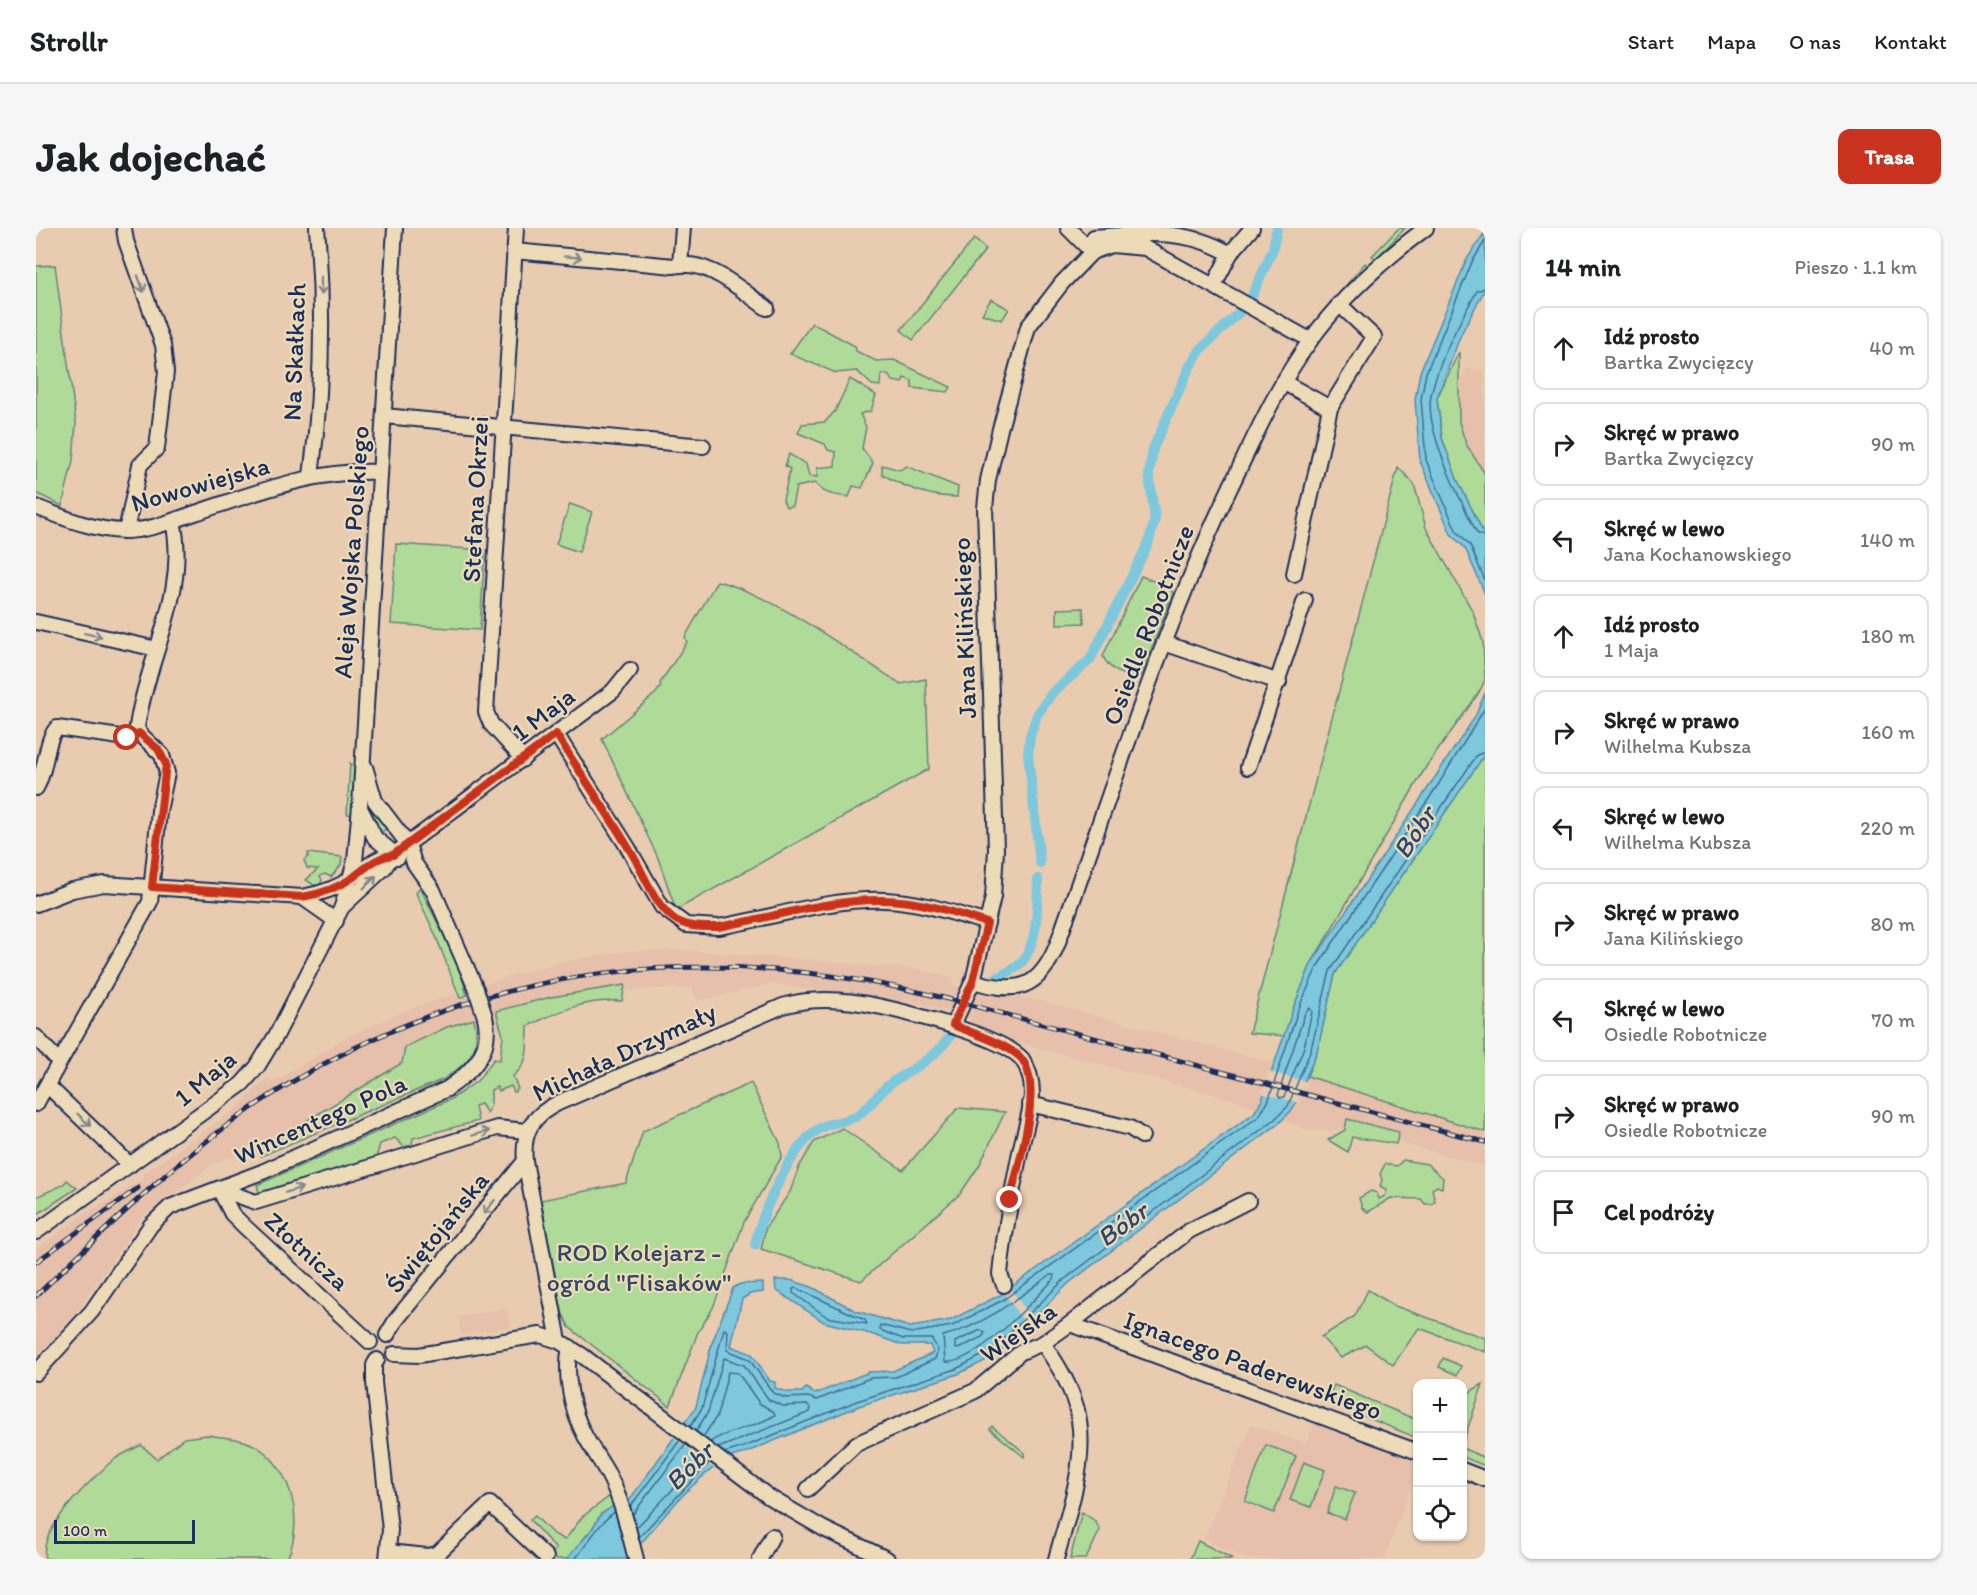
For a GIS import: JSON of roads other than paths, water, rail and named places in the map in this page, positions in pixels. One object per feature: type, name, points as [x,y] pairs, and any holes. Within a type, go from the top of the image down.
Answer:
[{"type":"street","points":[[124,228],[126,241],[163,345],[166,372],[157,448],[140,465],[126,531]]},
{"type":"street","name":"Na Skałkach","points":[[311,476],[320,368],[320,270],[317,228]]},
{"type":"street","name":"Aleja Wojska Polskiego","points":[[351,878],[360,806],[395,228]]},
{"type":"street","name":"Stefana Okrzei","points":[[516,228],[486,712],[491,724],[523,759]]},
{"type":"street","points":[[680,265],[683,228]]},
{"type":"street","points":[[1068,228],[1092,252],[1112,245],[1145,248],[1310,340]]},
{"type":"street","points":[[1214,285],[1230,254],[1252,228]]},
{"type":"street","name":"Osiedle Robotnicze","points":[[1387,258],[1409,228]]},
{"type":"street","name":"Osiedle Robotnicze","points":[[973,981],[1001,989],[1012,989],[1035,978],[1053,956],[1164,643],[1197,558],[1283,382],[1310,340],[1339,304],[1387,258],[1426,229]]},
{"type":"street","points":[[1094,237],[1181,233],[1212,242],[1230,254]]},
{"type":"street","points":[[514,251],[680,265],[696,264],[710,270],[767,308]]},
{"type":"street","name":"Jana Kilińskiego","points":[[953,1025],[973,981],[995,884],[996,850],[985,519],[988,480],[1022,342],[1028,327],[1062,283],[1092,252]]},
{"type":"street","points":[[1294,574],[1330,408],[1374,337],[1339,304]]},
{"type":"street","points":[[1283,382],[1330,408]]},
{"type":"street","points":[[384,416],[703,446]]},
{"type":"street","name":"Nowowiejska","points":[[36,507],[88,525],[126,531],[173,521],[311,476],[343,471],[380,472]]},
{"type":"street","points":[[36,1104],[150,902],[159,811],[167,772],[162,755],[139,733],[138,720],[177,576],[178,543],[173,521]]},
{"type":"street","points":[[1248,767],[1279,682],[1305,600]]},
{"type":"street","points":[[36,622],[157,649]]},
{"type":"street","points":[[1164,643],[1279,682]]},
{"type":"street","name":"1 Maja","points":[[342,907],[384,868],[393,855],[613,691],[630,670]]},
{"type":"street","points":[[36,788],[44,773],[51,736],[56,729],[64,727],[127,738],[139,733]]},
{"type":"street","points":[[556,734],[627,846],[657,899],[669,914],[680,922],[698,927],[718,927],[841,904],[885,900],[935,908],[987,923]]},
{"type":"street","name":"Wincentego Pola","points":[[36,1373],[92,1311],[159,1217],[180,1201],[219,1189],[447,1089],[470,1071],[483,1053],[488,1036],[477,989],[433,890],[414,863],[408,844],[375,801],[362,754]]},
{"type":"street","points":[[360,806],[371,832],[393,855],[414,863]]},
{"type":"street","name":"1 Maja","points":[[36,1232],[222,1101],[248,1078],[277,1034],[336,921],[351,878],[373,861],[393,855]]},
{"type":"street","points":[[36,904],[90,886],[152,887],[302,897],[322,894],[351,878]]},
{"type":"street","points":[[322,894],[342,907]]},
{"type":"street","points":[[302,897],[336,921]]},
{"type":"street","name":"Michała Drzymały","points":[[219,1189],[256,1202],[497,1128],[526,1131],[533,1119],[545,1109],[795,1002],[823,998],[911,1014],[953,1025]]},
{"type":"street","points":[[953,1025],[1018,1056],[1030,1075],[1030,1104],[1010,1200],[1000,1274],[1004,1285]]},
{"type":"street","points":[[36,1037],[59,1062]]},
{"type":"street","points":[[48,1086],[130,1165]]},
{"type":"street","points":[[1030,1104],[1130,1128],[1142,1136]]},
{"type":"street","points":[[526,1131],[525,1161],[564,1344],[575,1410],[583,1433],[611,1478],[636,1559]]},
{"type":"street","name":"Świętojańska","points":[[387,1335],[396,1320],[525,1161]]},
{"type":"street","name":"Złotnicza","points":[[219,1189],[232,1214],[370,1342]]},
{"type":"street","name":"Wiejska","points":[[808,1489],[856,1444],[975,1391],[1021,1352],[1043,1343],[1070,1324],[1189,1232],[1248,1201]]},
{"type":"street","name":"Ignacego Paderewskiego","points":[[1070,1324],[1413,1450]]},
{"type":"street","points":[[377,1360],[369,1350],[370,1342],[377,1335],[387,1335],[395,1343],[394,1354]]},
{"type":"street","points":[[377,1360],[387,1360],[394,1354],[419,1355],[540,1335],[564,1344],[739,1476],[792,1512],[887,1559]]},
{"type":"street","points":[[1043,1343],[1069,1387],[1075,1402],[1080,1434],[1077,1476],[1056,1559]]},
{"type":"street","points":[[377,1360],[374,1365],[374,1382],[390,1530],[387,1555],[437,1554],[490,1504],[546,1557]]},
{"type":"street","points":[[1467,1472],[1485,1479]]},
{"type":"street","points":[[760,1559],[772,1536]]},
{"type":"water","points":[[1485,232],[1485,289],[1461,334],[1437,398],[1442,438],[1457,479],[1485,536],[1485,594],[1465,548],[1451,534],[1420,461],[1415,399],[1420,372],[1467,259]]},
{"type":"water","name":"Bóbr","points":[[1485,693],[1485,754],[1335,974],[1317,1051],[1293,1109],[1278,1124],[1069,1283],[995,1356],[958,1374],[859,1406],[728,1459],[696,1482],[680,1498],[628,1559],[567,1559],[592,1529],[601,1514],[615,1505],[628,1502],[696,1407],[712,1343],[733,1288],[740,1284],[763,1283],[763,1292],[750,1294],[742,1299],[731,1346],[752,1354],[770,1381],[775,1382],[775,1388],[787,1392],[802,1392],[806,1388],[815,1394],[869,1372],[893,1371],[933,1353],[930,1345],[902,1345],[824,1322],[776,1290],[775,1280],[790,1280],[812,1287],[856,1311],[910,1327],[951,1320],[1000,1295],[1254,1113],[1262,1100],[1311,964],[1475,717]]},
{"type":"waterway","points":[[1040,863],[1028,754],[1030,736],[1037,715],[1052,693],[1090,660],[1148,544],[1155,519],[1149,474],[1153,449],[1189,368],[1201,349],[1249,303],[1273,249],[1277,228]]},
{"type":"waterway","points":[[997,978],[1012,970],[1027,955],[1036,923],[1038,879]]},
{"type":"waterway","points":[[755,1245],[764,1215],[780,1180],[799,1148],[811,1135],[826,1125],[857,1116],[889,1085],[932,1056],[951,1035]]},
{"type":"railway","points":[[36,1296],[119,1217],[206,1142],[268,1097],[348,1051],[430,1016],[513,990],[598,974],[683,967],[771,969],[859,980],[948,999],[1485,1142]]},
{"type":"railway","points":[[36,1262],[138,1188]]},
{"type":"park label","name":"ROD Kolejarz - ogród \"Flisaków\"","points":[[639,1267]]}]
